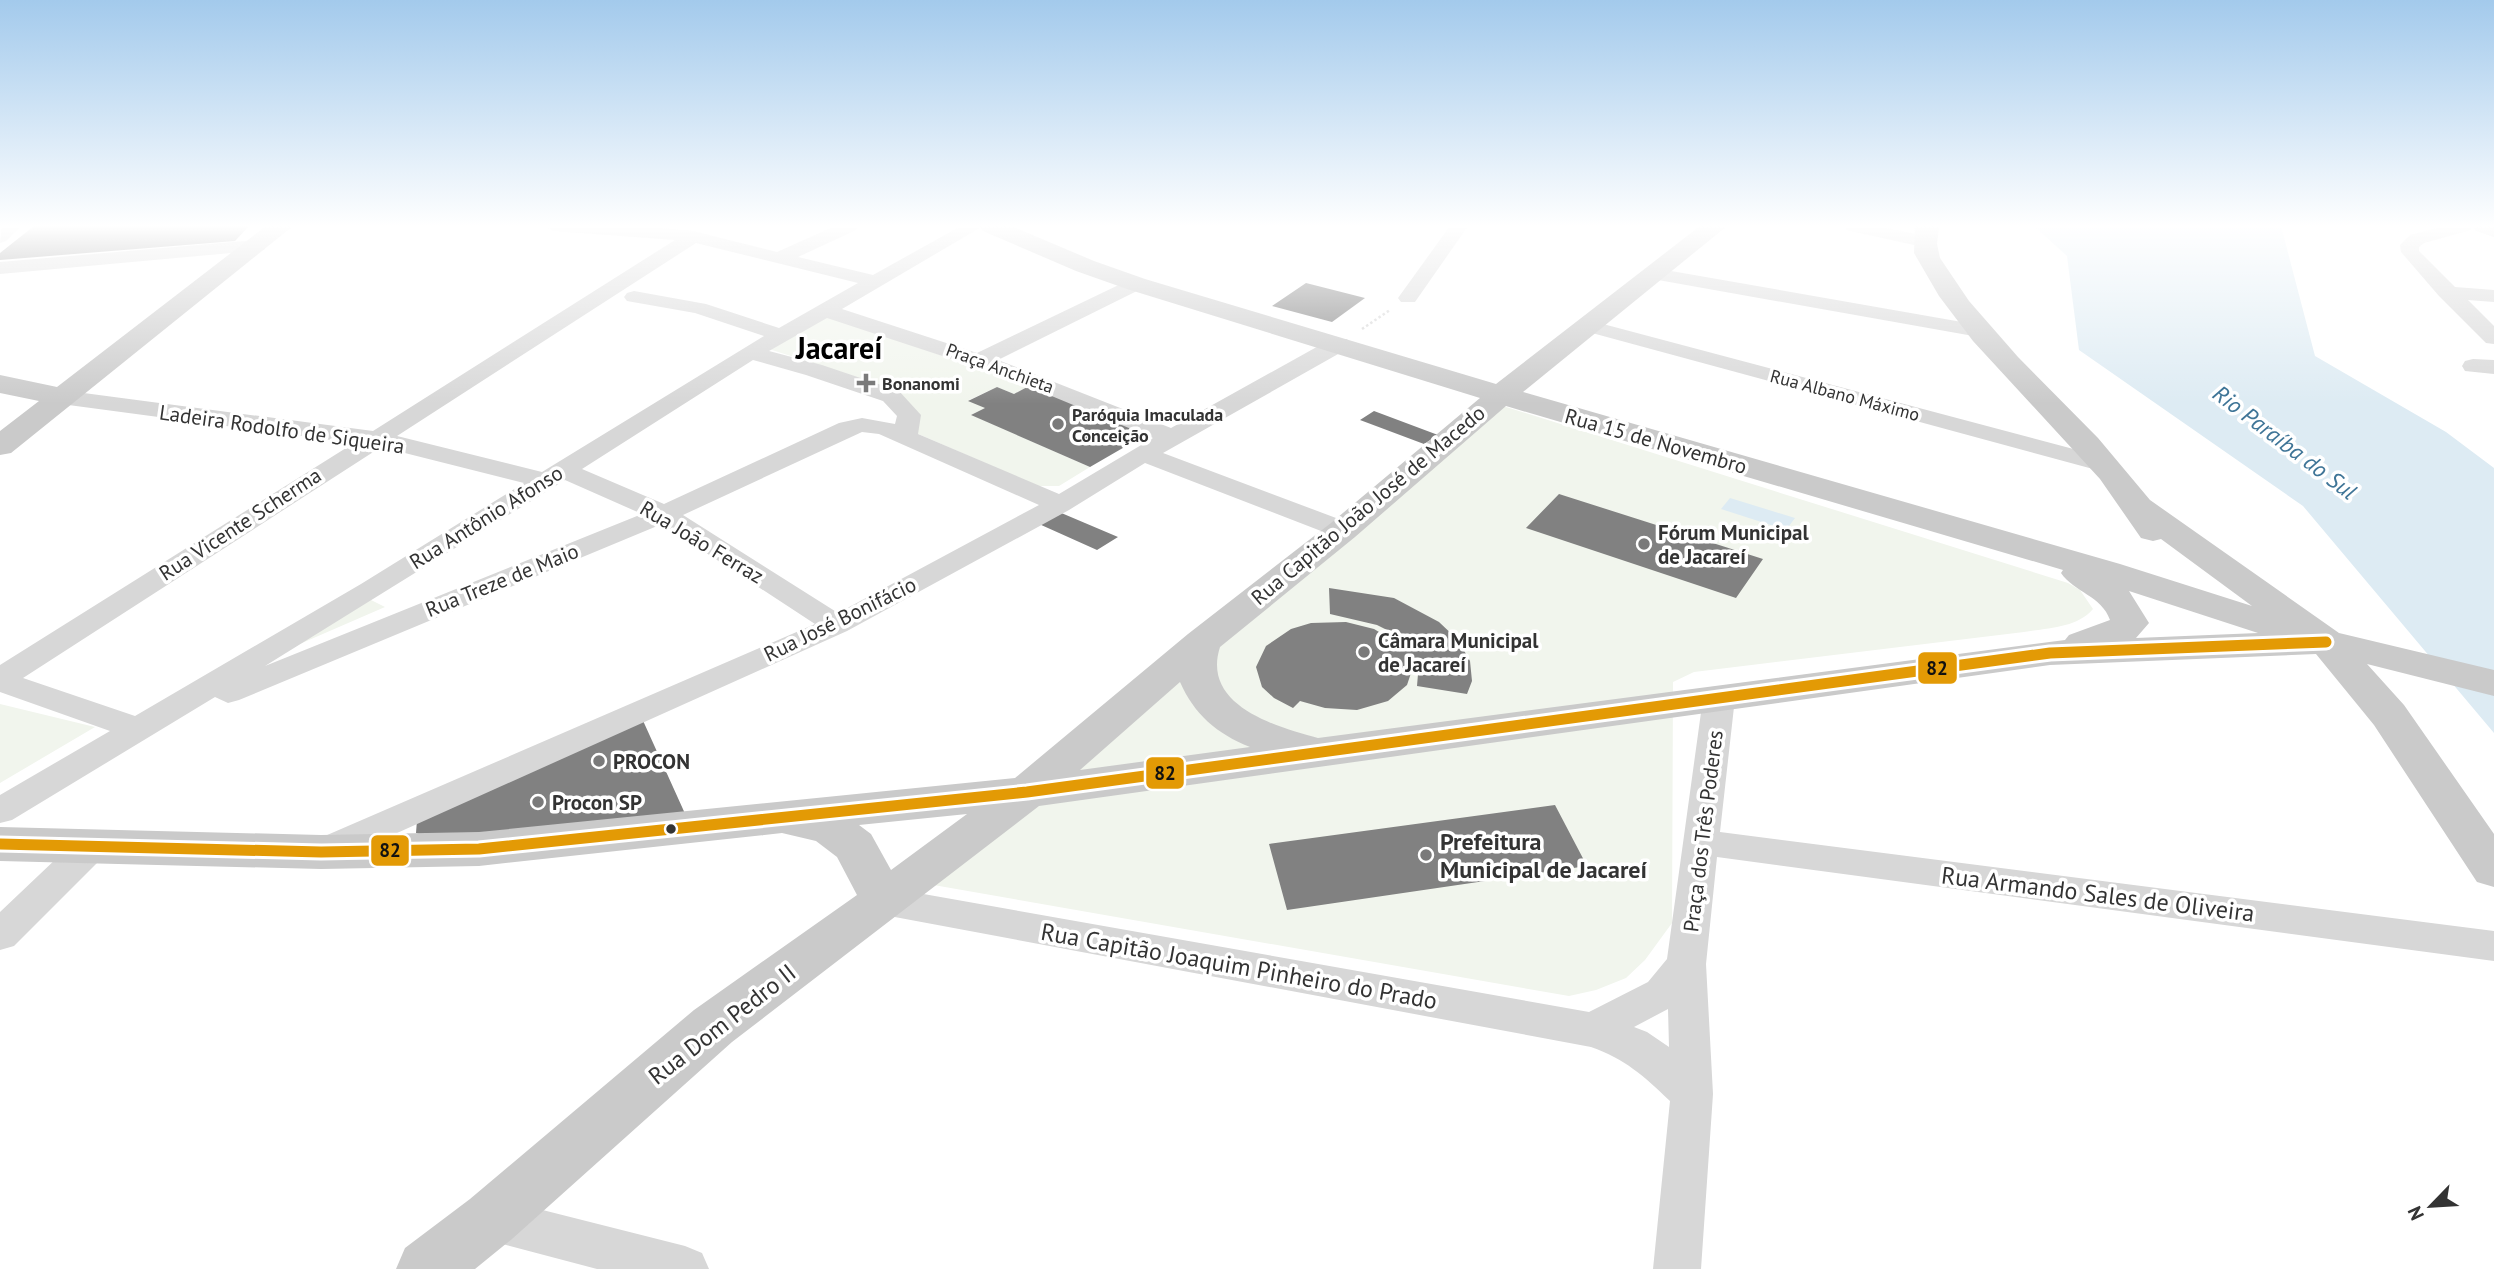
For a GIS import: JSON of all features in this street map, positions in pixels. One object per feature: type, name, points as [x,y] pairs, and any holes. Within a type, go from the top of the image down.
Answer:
[{"type":"main road","points":[[0,446],[206,285]]},
{"type":"main road","name":"Rua 15 de Novembro","points":[[1140,285],[1501,395],[2107,572],[2326,642]]},
{"type":"main road","name":"Rua Capitão João José de Macedo","points":[[1027,792],[1202,642],[1343,530],[1501,395],[1640,285]]},
{"type":"main road","points":[[1946,285],[1979,331],[2140,508],[2164,550],[2164,558],[2159,564],[2107,572]]},
{"type":"main road","points":[[0,384],[61,397]]},
{"type":"main road","points":[[2140,508],[2326,642],[2389,715],[2494,870]]},
{"type":"main road","points":[[2049,556],[2110,593],[2127,612],[2130,623],[2114,633],[2050,653]]},
{"type":"main road","points":[[1202,642],[1196,663],[1204,690],[1221,713],[1244,729],[1273,742],[1322,753]]},
{"type":"main road","points":[[0,844],[321,852],[479,849],[1027,792],[2050,653],[2326,642],[2494,683]]},
{"type":"main road","name":"Rua Dom Pedro II","points":[[427,1269],[491,1219],[713,1026],[1027,792]]},
{"type":"main road","points":[[775,819],[828,826],[855,846],[884,901]]},
{"type":"street","name":"Rua Vicente Scherma","points":[[0,680],[374,438],[616,285]]},
{"type":"street","name":"Rua Antônio Afonso","points":[[0,811],[371,590],[750,353],[870,285]]},
{"type":"street","points":[[980,360],[1133,285]]},
{"type":"street","points":[[1408,298],[1417,285]]},
{"type":"street","points":[[1718,285],[1979,331]]},
{"type":"street","points":[[2440,285],[2494,338]]},
{"type":"street","points":[[2446,292],[2494,296]]},
{"type":"street","points":[[634,297],[699,308],[781,335]]},
{"type":"street","name":"Praça Anchieta","points":[[825,310],[980,360],[1172,437]]},
{"type":"street","name":"Rua Albano Máximo","points":[[1588,326],[2102,464]]},
{"type":"street","name":"Rua José Bonifácio","points":[[321,852],[837,625],[1060,504],[1172,437],[1339,344]]},
{"type":"street","points":[[750,353],[814,370],[891,396],[909,415],[905,437],[1060,504]]},
{"type":"street","name":"Ladeira Rodolfo de Siqueira","points":[[61,397],[374,438],[552,475]]},
{"type":"street","name":"Rua Treze de Maio","points":[[139,729],[664,514],[836,431],[862,425],[884,428],[905,437]]},
{"type":"street","points":[[1143,454],[1343,530]]},
{"type":"street","name":"Rua João Ferraz","points":[[552,475],[664,514],[837,625]]},
{"type":"street","points":[[371,590],[388,588],[401,594],[418,615]]},
{"type":"street","points":[[0,680],[139,729]]},
{"type":"street","name":"Praça dos Três Poderes","points":[[1678,1269],[1692,1094],[1686,964],[1719,698]]},
{"type":"street","name":"Rua Armando Sales de Oliveira","points":[[1701,842],[2494,946]]},
{"type":"street","points":[[0,935],[91,847]]},
{"type":"street","name":"Rua Capitão Joaquim Pinheiro do Prado","points":[[884,901],[1593,1030],[1632,1045],[1656,1061],[1692,1094]]},
{"type":"street","points":[[1593,1030],[1662,993],[1686,964]]},
{"type":"street","points":[[491,1219],[685,1269]]},
{"type":"path","points":[[1339,344],[1408,298]]},
{"type":"shaded area","points":[[825,315],[1029,386],[1014,394],[997,387],[969,400],[985,408],[972,415],[1090,467],[1059,486],[1038,486],[916,433],[919,413],[825,367],[769,349]]},
{"type":"shaded area","points":[[1503,406],[2068,583],[2080,590],[2093,609],[2079,620],[2052,628],[1694,672],[1673,682],[1672,923],[1645,960],[1626,978],[1596,990],[1569,996],[922,883]]},
{"type":"shaded area","points":[[371,600],[385,607],[279,653],[351,603]]},
{"type":"shaded area","points":[[0,704],[95,727],[0,783]]},
{"type":"water","name":"Rio Paraíba do Sul","points":[[2071,285],[2296,285],[2315,356],[2446,432],[2494,468],[2494,733],[2303,506],[2079,350]]},
{"type":"water","points":[[1730,498],[1795,518],[1786,530],[1721,509]]},
{"type":"building","points":[[1303,285],[1315,285],[1365,298],[1332,322],[1272,306]]},
{"type":"building","name":"Paróquia Imaculada Conceição","points":[[1029,386],[1147,434],[1090,467],[971,415],[985,408],[968,401],[997,387],[1014,394]]},
{"type":"building","points":[[1374,411],[1438,435],[1424,444],[1360,420]]},
{"type":"building","name":"Fórum Municipal de Jacareí","points":[[1559,494],[1763,559],[1736,598],[1526,528]]},
{"type":"building","points":[[1059,512],[1118,537],[1097,550],[1039,524]]},
{"type":"building","name":"Câmara Municipal de Jacareí","points":[[1329,588],[1394,598],[1439,622],[1458,640],[1470,661],[1472,681],[1467,694],[1417,686],[1418,674],[1411,673],[1407,685],[1388,701],[1357,710],[1325,708],[1300,701],[1293,708],[1274,698],[1262,687],[1256,667],[1266,646],[1291,629],[1311,623],[1346,622],[1374,629],[1401,645],[1406,645],[1395,634],[1377,625],[1330,614]]},
{"type":"building","name":"PROCON","points":[[640,714],[687,818],[433,839],[416,833],[417,820]]},
{"type":"building","name":"Prefeitura Municipal de Jacareí","points":[[1555,805],[1587,866],[1287,910],[1269,844]]},
{"type":"transit line","name":"82","points":[[0,844],[321,852],[479,849],[1027,792],[2050,653],[2326,642]]},
{"type":"place","name":"Bonanomi","points":[[866,383]]},
{"type":"place","name":"Paróquia Imaculada Conceição","points":[[1058,424]]},
{"type":"place","name":"Fórum Municipal de Jacareí","points":[[1644,544]]},
{"type":"place","name":"Câmara Municipal de Jacareí","points":[[1364,652]]},
{"type":"place","name":"PROCON","points":[[599,761]]},
{"type":"place","name":"Procon SP","points":[[538,802]]},
{"type":"place","name":"Prefeitura Municipal de Jacareí","points":[[1426,855]]},
{"type":"district","name":"Jacareí","points":[[839,347]]}]
